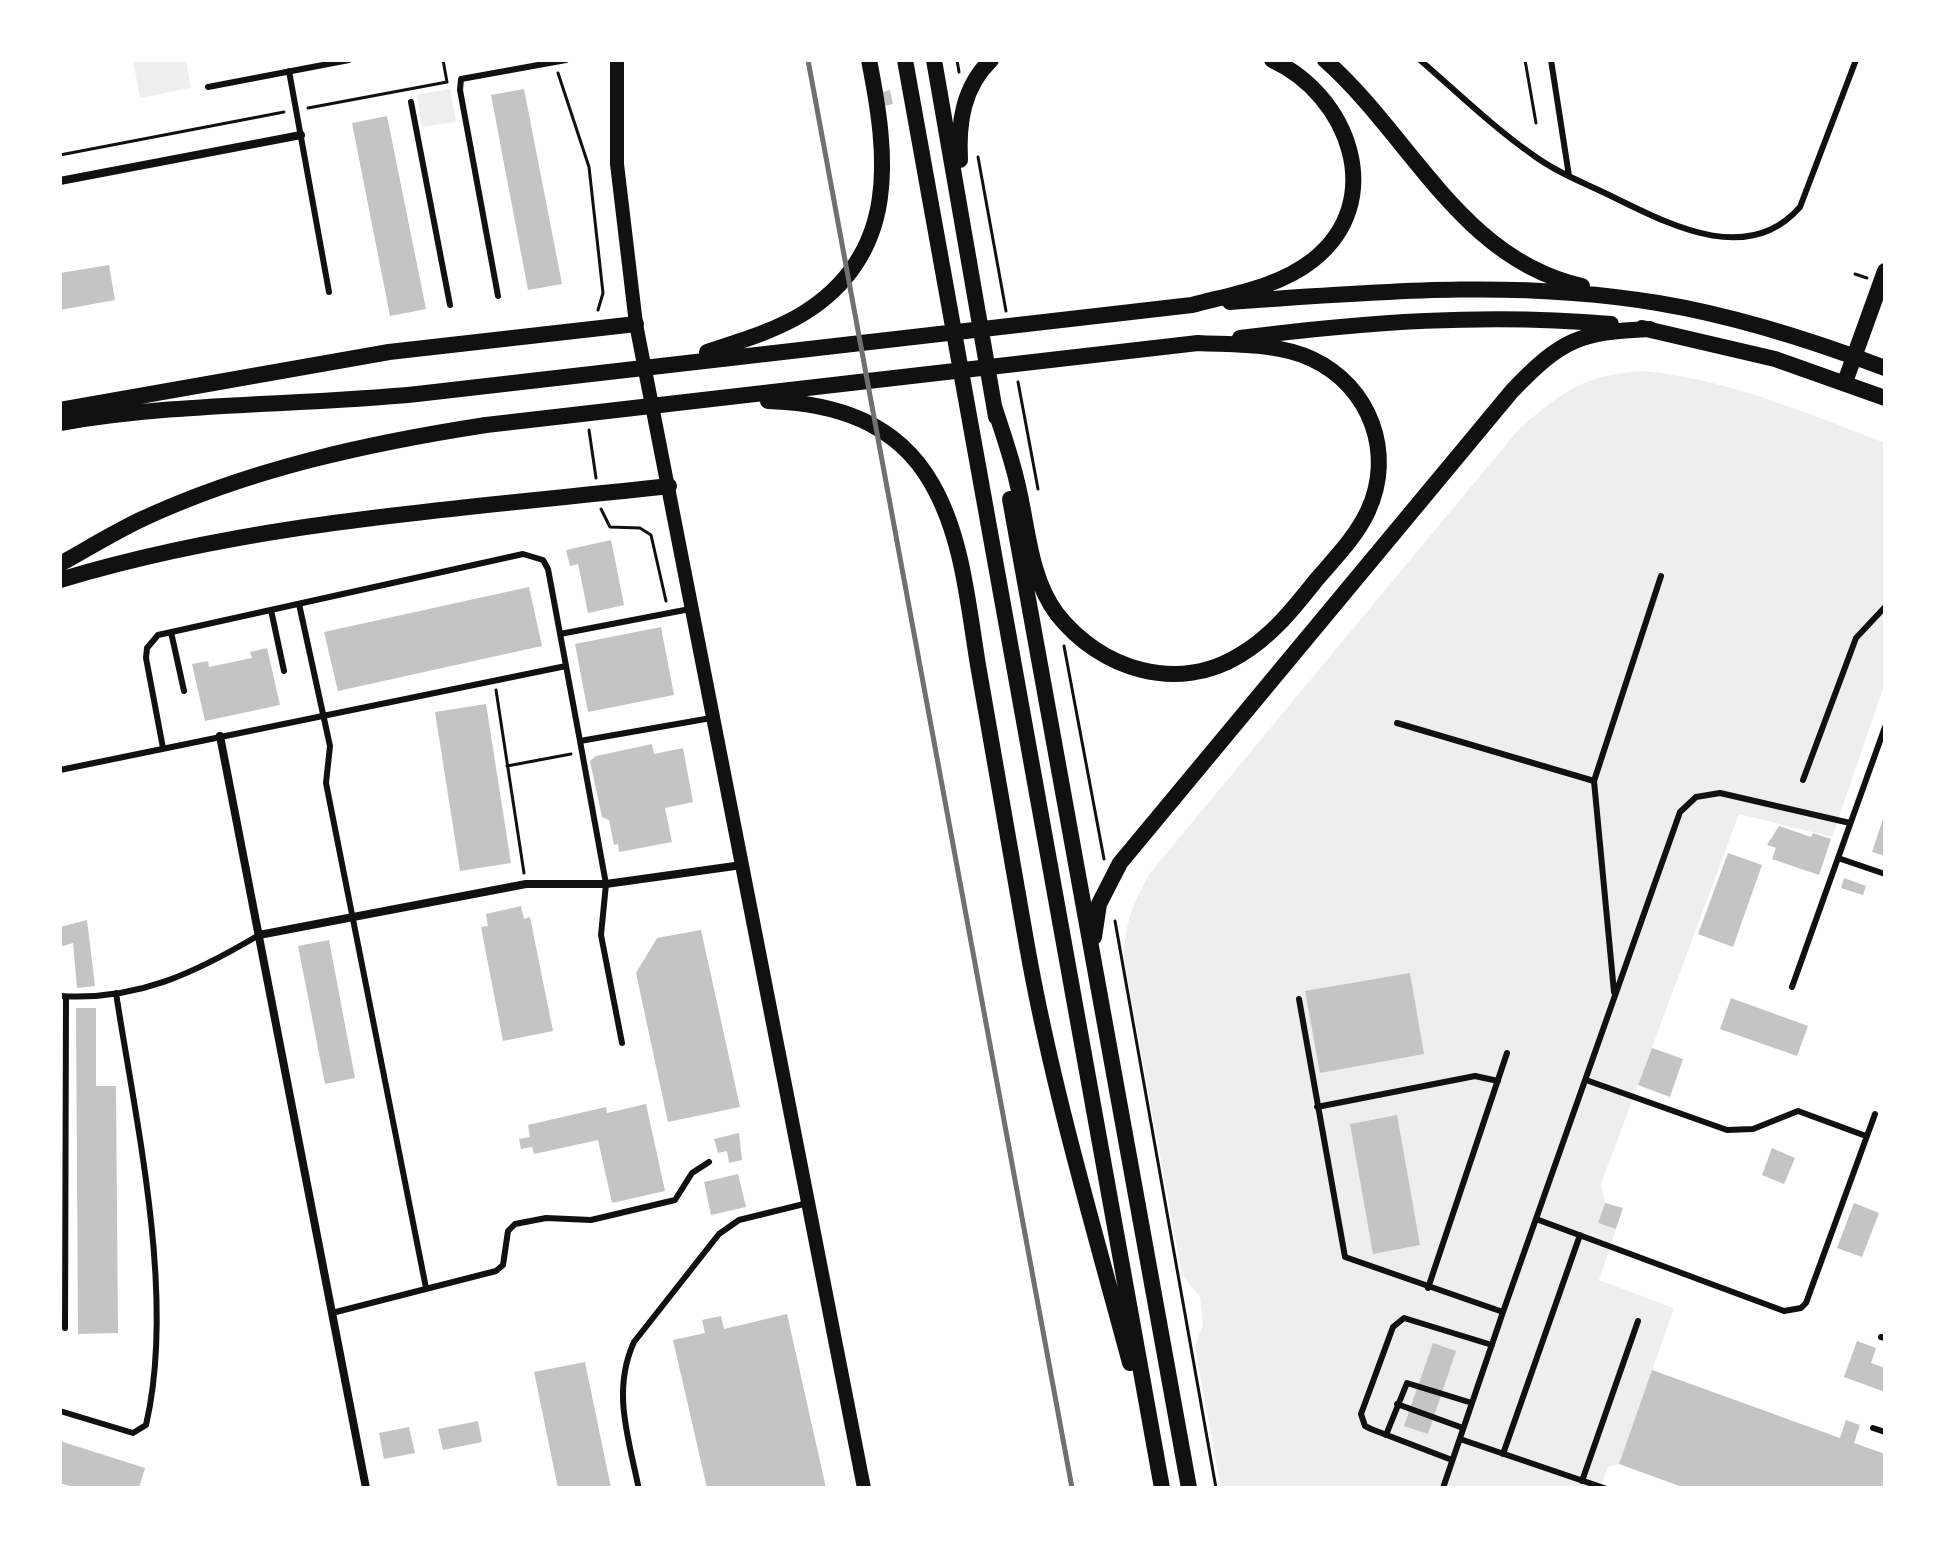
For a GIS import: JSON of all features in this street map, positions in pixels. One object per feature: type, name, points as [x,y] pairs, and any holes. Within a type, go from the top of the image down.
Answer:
[{"type":"main road","points":[[679,362],[750,337],[804,313],[844,280],[856,264],[875,225],[884,161],[869,60]]},
{"type":"main road","points":[[905,60],[1161,1481]]},
{"type":"main road","points":[[934,60],[1189,1488]]},
{"type":"main road","points":[[976,301],[973,236],[959,142],[965,99],[972,83],[991,60]]},
{"type":"main road","points":[[1192,305],[1266,285],[1293,273],[1329,244],[1350,202],[1352,163],[1348,142],[1332,106],[1311,84],[1272,60]]},
{"type":"main road","points":[[1325,60],[1358,92],[1459,213],[1500,251],[1543,275],[1754,324],[1885,368]]},
{"type":"main road","points":[[1845,382],[1885,271]]},
{"type":"main road","points":[[60,423],[130,412],[307,404],[1192,305],[1452,290],[1556,292],[1658,303]]},
{"type":"main road","points":[[60,564],[141,520],[248,479],[351,449],[486,425],[1333,326],[1456,318],[1542,319],[1650,329],[1734,348],[1845,382],[1885,398]]},
{"type":"main road","points":[[60,410],[389,352],[636,324]]},
{"type":"main road","points":[[1093,963],[1094,930],[1108,882],[1120,863],[1512,391],[1544,360],[1572,340],[1608,331],[1650,329]]},
{"type":"main road","points":[[994,406],[1017,479],[1041,586],[1059,616],[1092,649],[1132,669],[1166,674],[1212,667],[1238,657],[1280,624],[1357,532],[1376,486],[1377,439],[1371,418],[1349,384],[1309,357],[1258,346],[1198,343]]},
{"type":"main road","points":[[711,399],[794,402],[845,411],[885,431],[931,482],[946,512],[963,579],[1027,950],[1068,1131],[1161,1481]]},
{"type":"main road","points":[[60,580],[177,550],[285,529],[400,513],[669,486]]},
{"type":"street","points":[[617,60],[618,178],[636,324],[669,486],[686,610],[714,717],[864,1488]]},
{"type":"street","points":[[60,181],[301,135]]},
{"type":"street","points":[[220,736],[366,1488]]},
{"type":"street","points":[[259,935],[526,884],[606,884],[743,865]]},
{"type":"lane","points":[[208,87],[349,60]]},
{"type":"lane","points":[[498,296],[460,90],[461,79],[566,60]]},
{"type":"lane","points":[[1420,60],[1510,139],[1569,176],[1701,235],[1726,238],[1772,229],[1790,219],[1800,207],[1856,60]]},
{"type":"lane","points":[[1551,60],[1569,176]]},
{"type":"lane","points":[[289,71],[329,292]]},
{"type":"lane","points":[[411,102],[450,305]]},
{"type":"lane","points":[[163,748],[147,648],[158,635],[523,554],[534,555],[548,569],[606,884],[601,935],[622,1043]]},
{"type":"lane","points":[[1615,996],[1594,781],[1661,576]]},
{"type":"lane","points":[[299,604],[330,746],[326,783],[426,1288]]},
{"type":"lane","points":[[1803,780],[1856,638],[1885,607]]},
{"type":"lane","points":[[271,610],[284,671]]},
{"type":"lane","points":[[560,634],[686,610]]},
{"type":"lane","points":[[171,632],[184,691]]},
{"type":"lane","points":[[60,770],[566,666]]},
{"type":"lane","points":[[580,741],[714,717]]},
{"type":"lane","points":[[1397,723],[1594,781]]},
{"type":"lane","points":[[1792,987],[1885,727]]},
{"type":"lane","points":[[1443,1488],[1680,812],[1687,803],[1708,793],[1720,793],[1850,823]]},
{"type":"lane","points":[[1838,858],[1885,874]]},
{"type":"lane","points":[[65,1328],[63,996],[116,993],[189,975],[259,935]]},
{"type":"lane","points":[[60,1411],[133,1433],[146,1425],[156,1384],[149,1207],[116,993]]},
{"type":"lane","points":[[1299,999],[1345,1257],[1503,1312]]},
{"type":"lane","points":[[1428,1288],[1507,1053]]},
{"type":"lane","points":[[1317,1107],[1475,1076],[1498,1081]]},
{"type":"lane","points":[[1586,1080],[1727,1130],[1753,1129],[1798,1111],[1866,1136]]},
{"type":"lane","points":[[1536,1219],[1784,1311],[1794,1311],[1806,1303],[1875,1114]]},
{"type":"lane","points":[[332,1313],[496,1271],[503,1265],[508,1231],[515,1224],[546,1218],[591,1220],[668,1203],[682,1192],[699,1166],[709,1162]]},
{"type":"lane","points":[[638,1485],[620,1388],[626,1360],[634,1342],[719,1234],[730,1225],[809,1203]]},
{"type":"lane","points":[[1503,1454],[1580,1235]]},
{"type":"lane","points":[[1452,1460],[1365,1426],[1361,1414],[1396,1322],[1411,1317],[1492,1345]]},
{"type":"lane","points":[[1582,1481],[1638,1321]]},
{"type":"lane","points":[[1386,1435],[1403,1386],[1413,1383],[1472,1403]]},
{"type":"lane","points":[[1397,1404],[1463,1428]]},
{"type":"lane","points":[[1873,1428],[1885,1432]]},
{"type":"lane","points":[[1460,1439],[1604,1488]]},
{"type":"path","points":[[60,155],[447,82],[443,60]]},
{"type":"path","points":[[957,60],[965,99]]},
{"type":"path","points":[[1525,60],[1536,123]]},
{"type":"path","points":[[554,61],[589,167],[603,293],[596,314]]},
{"type":"path","points":[[978,156],[1006,312]]},
{"type":"path","points":[[1017,374],[1039,498]]},
{"type":"path","points":[[588,421],[599,494]]},
{"type":"path","points":[[603,518],[610,527],[646,530],[664,599],[686,610]]},
{"type":"path","points":[[1059,616],[1108,882]]},
{"type":"path","points":[[494,681],[526,884]]},
{"type":"path","points":[[507,766],[582,752]]},
{"type":"path","points":[[1113,913],[1216,1488]]},
{"type":"shaded area","points":[[133,60],[186,60],[191,88],[140,98]]},
{"type":"shaded area","points":[[450,89],[456,122],[422,127],[417,95]]},
{"type":"shaded area","points":[[1645,371],[1737,390],[1885,443],[1885,683],[1832,837],[1739,814],[1601,1184],[1605,1203],[1598,1223],[1616,1229],[1599,1280],[1674,1308],[1619,1464],[1608,1467],[1600,1488],[1221,1488],[1195,1347],[1203,1324],[1200,1297],[1182,1275],[1124,959],[1134,904],[1150,873],[1519,429],[1576,387],[1606,376]]},
{"type":"building","points":[[524,89],[562,284],[528,290],[491,95]]},
{"type":"building","points":[[890,90],[893,104],[884,106],[882,92]]},
{"type":"building","points":[[387,116],[426,309],[390,316],[352,123]]},
{"type":"building","points":[[109,265],[115,300],[60,310],[60,273]]},
{"type":"building","points":[[611,540],[624,605],[588,613],[578,564],[570,566],[566,550]]},
{"type":"building","points":[[529,587],[542,646],[338,691],[324,632]]},
{"type":"building","points":[[661,627],[674,695],[588,712],[575,644]]},
{"type":"building","points":[[267,648],[280,705],[205,721],[192,664],[208,661],[209,667],[252,658],[250,652]]},
{"type":"building","points":[[486,704],[511,863],[460,871],[435,712]]},
{"type":"building","points":[[652,744],[654,754],[683,748],[693,802],[665,808],[672,842],[619,852],[618,844],[614,845],[609,820],[602,817],[590,761],[596,756]]},
{"type":"building","points":[[1885,816],[1885,856],[1872,852]]},
{"type":"building","points":[[1779,826],[1811,837],[1813,833],[1831,839],[1819,875],[1772,859],[1776,848],[1767,845]]},
{"type":"building","points":[[1728,853],[1762,865],[1733,947],[1698,934]]},
{"type":"building","points":[[1844,878],[1866,886],[1863,895],[1841,888]]},
{"type":"building","points":[[521,906],[524,919],[530,917],[553,1031],[503,1041],[481,927],[488,926],[486,914]]},
{"type":"building","points":[[87,920],[95,986],[77,988],[73,943],[60,947],[60,927]]},
{"type":"building","points":[[701,930],[740,1107],[668,1122],[636,973],[657,938]]},
{"type":"building","points":[[329,940],[355,1078],[325,1084],[298,946]]},
{"type":"building","points":[[1410,973],[1424,1054],[1320,1073],[1305,991]]},
{"type":"building","points":[[1731,998],[1808,1026],[1797,1056],[1720,1029]]},
{"type":"building","points":[[76,1008],[96,1008],[96,1086],[116,1086],[118,1333],[78,1334]]},
{"type":"building","points":[[1652,1048],[1683,1059],[1670,1097],[1638,1085]]},
{"type":"building","points":[[646,1104],[665,1191],[612,1203],[598,1140],[534,1154],[532,1147],[521,1149],[519,1139],[530,1137],[528,1125],[606,1107],[607,1113]]},
{"type":"building","points":[[1397,1115],[1420,1245],[1373,1254],[1350,1124]]},
{"type":"building","points":[[739,1133],[742,1160],[729,1163],[727,1151],[718,1153],[714,1139]]},
{"type":"building","points":[[1772,1148],[1795,1158],[1784,1184],[1762,1175]]},
{"type":"building","points":[[738,1174],[746,1207],[711,1215],[704,1182]]},
{"type":"building","points":[[1605,1203],[1623,1208],[1616,1229],[1598,1223]]},
{"type":"building","points":[[1854,1203],[1879,1213],[1862,1257],[1837,1248]]},
{"type":"building","points":[[787,1314],[826,1488],[707,1488],[673,1340],[705,1333],[702,1320],[721,1316],[724,1329]]},
{"type":"building","points":[[1857,1341],[1876,1348],[1871,1363],[1885,1368],[1885,1392],[1844,1377]]},
{"type":"building","points":[[1433,1343],[1456,1351],[1428,1434],[1404,1426]]},
{"type":"building","points":[[585,1362],[611,1488],[558,1488],[534,1372]]},
{"type":"building","points":[[1652,1370],[1840,1438],[1846,1420],[1860,1425],[1854,1443],[1885,1454],[1885,1488],[1685,1488],[1619,1464]]},
{"type":"building","points":[[478,1421],[482,1442],[443,1450],[438,1429]]},
{"type":"building","points":[[409,1427],[415,1453],[384,1459],[379,1433]]},
{"type":"building","points":[[60,1441],[145,1468],[139,1488],[76,1488],[60,1483]]},
{"type":"railway","points":[[808,60],[1072,1488]]}]
